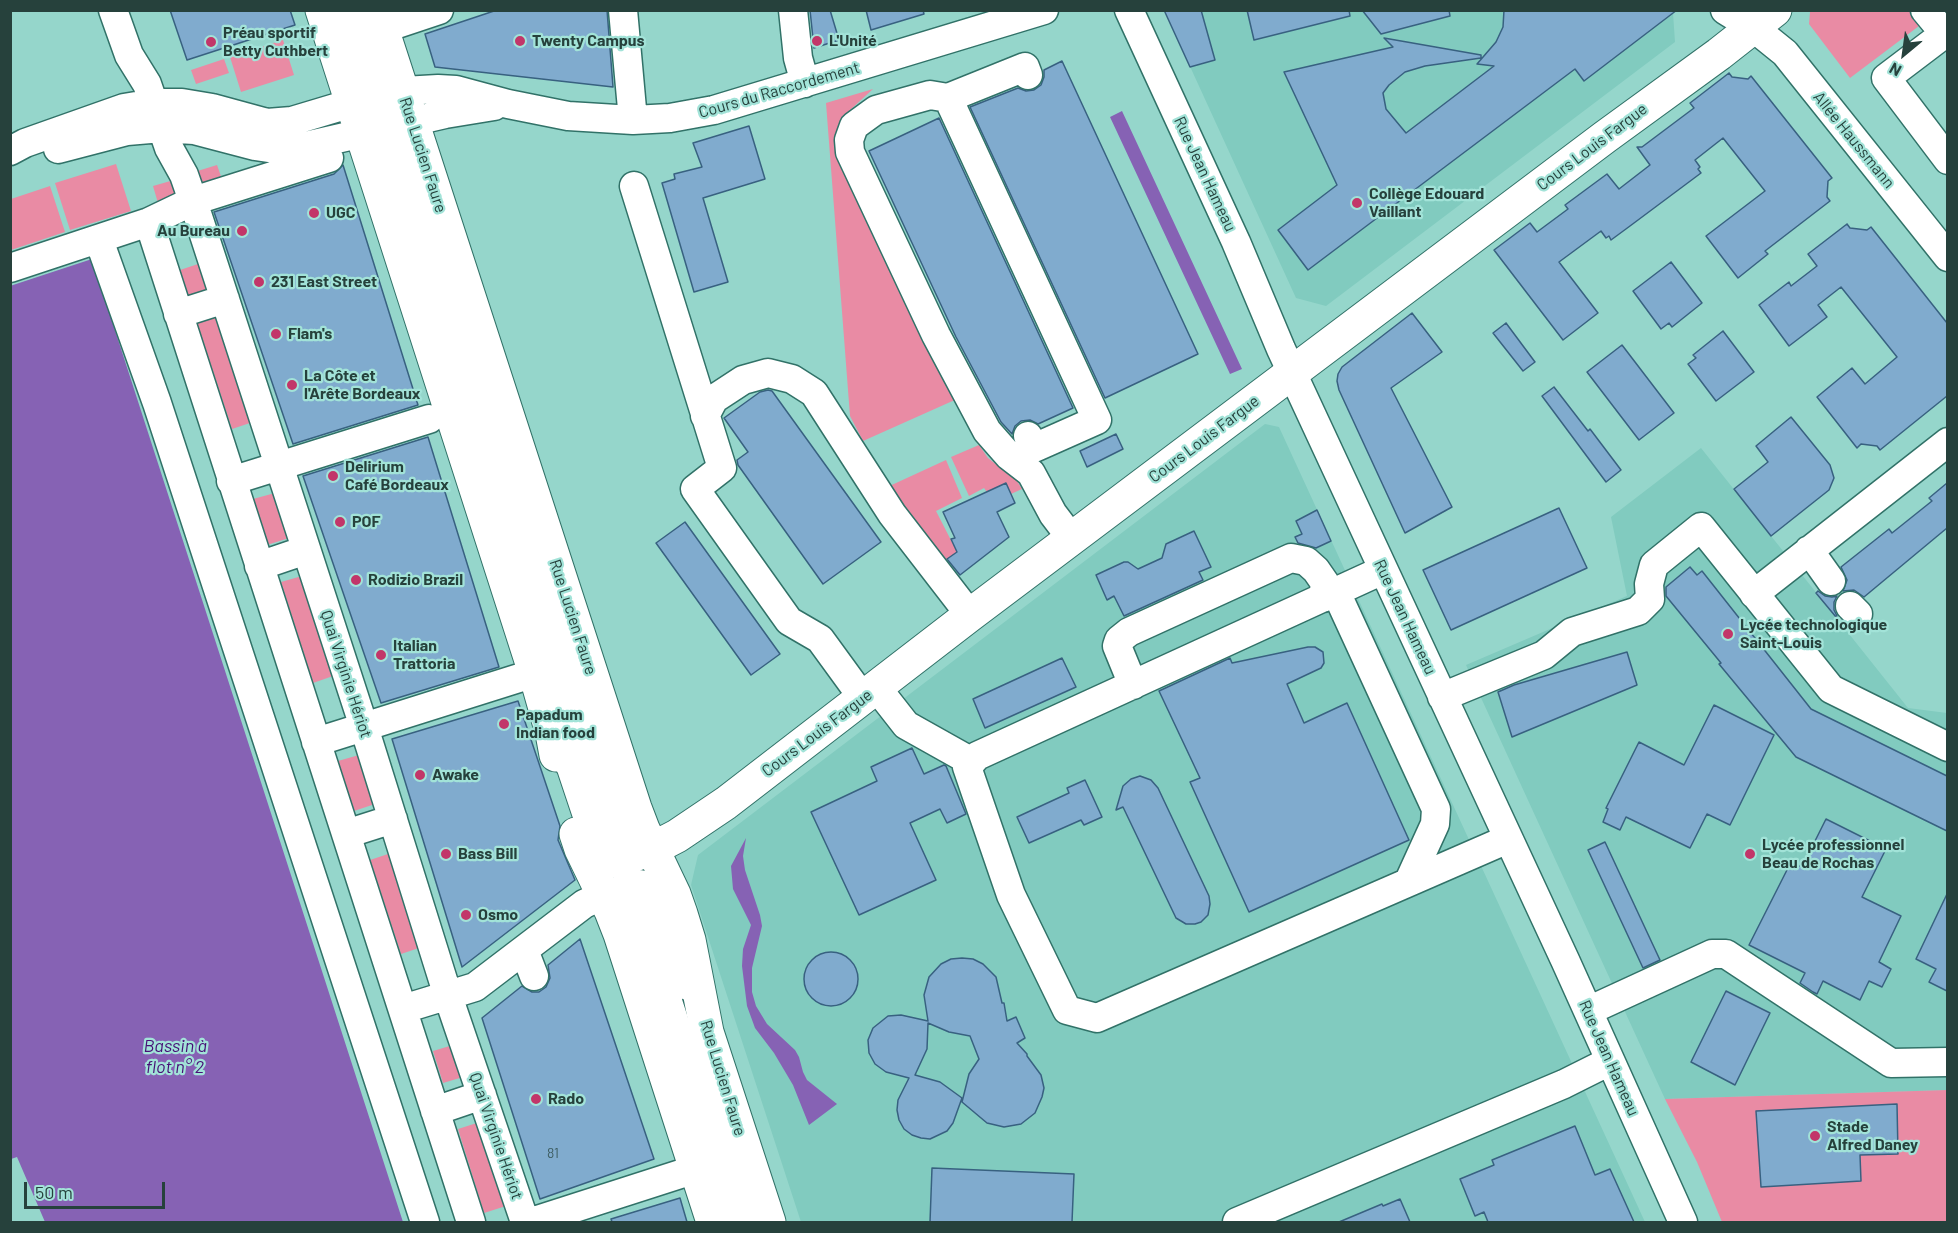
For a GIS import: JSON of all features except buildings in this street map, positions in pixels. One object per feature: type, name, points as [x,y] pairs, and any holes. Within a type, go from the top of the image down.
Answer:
[{"type":"main road","name":"Rue Lucien Faure","points":[[322,10],[382,112],[635,808],[623,945],[713,1222]]},
{"type":"main road","name":"Cours Louis Fargue","points":[[630,875],[970,615],[1765,19]]},
{"type":"main road","name":"Rue Lucien Faure","points":[[379,20],[382,112],[552,733],[566,801],[581,849],[630,875],[674,894],[689,940],[707,1032],[769,1222]]},
{"type":"street","name":"Quai Virginie Hériot","points":[[113,10],[129,55],[147,84],[169,148],[184,175],[193,201],[448,996],[525,1222]]},
{"type":"street","points":[[349,10],[382,112]]},
{"type":"street","points":[[379,20],[439,10]]},
{"type":"street","points":[[623,10],[633,120]]},
{"type":"street","points":[[793,10],[798,58],[805,83]]},
{"type":"street","name":"Cours du Raccordement","points":[[10,152],[32,155],[128,131],[158,115],[194,130],[255,146],[274,149],[306,146],[382,112],[456,90],[508,104],[568,116],[633,120],[694,114],[805,83],[1044,10]]},
{"type":"street","name":"Rue Jean Hameau","points":[[1129,10],[1683,1222]]},
{"type":"street","points":[[1725,10],[1765,19]]},
{"type":"street","points":[[1925,10],[1946,32],[1886,78],[1947,160]]},
{"type":"street","name":"Allée Haussmann","points":[[1765,19],[1774,42],[1947,257]]},
{"type":"street","points":[[1028,75],[1025,67],[948,98],[930,95],[876,110],[854,126],[849,140],[850,152],[936,335],[987,431],[1009,456],[1031,473],[1053,514],[1072,539]]},
{"type":"street","points":[[948,98],[1097,420],[1034,448],[1028,436]]},
{"type":"street","points":[[10,268],[99,240],[148,222],[193,201],[329,158]]},
{"type":"street","points":[[634,186],[722,468],[695,489],[789,621],[820,639],[870,693],[906,724],[972,762]]},
{"type":"street","points":[[148,222],[471,1222]]},
{"type":"street","points":[[99,240],[158,403],[425,1222]]},
{"type":"street","points":[[178,314],[225,299]]},
{"type":"street","points":[[705,416],[714,399],[743,380],[768,374],[792,379],[814,393],[892,514],[970,615]]},
{"type":"street","points":[[231,481],[429,419]]},
{"type":"street","points":[[1754,594],[1947,441]]},
{"type":"street","points":[[1442,697],[1544,655],[1572,632],[1638,611],[1650,598],[1649,584],[1654,565],[1701,527],[1831,689],[1947,747]]},
{"type":"street","points":[[259,566],[306,550]]},
{"type":"street","points":[[1801,557],[1831,581]]},
{"type":"street","points":[[1133,685],[1117,646],[1119,640],[1129,632],[1292,558],[1306,561],[1325,583],[1436,809],[1435,824],[1409,881]]},
{"type":"street","points":[[1383,570],[977,756],[967,767],[1011,895],[1066,1010],[1097,1018],[1508,839]]},
{"type":"street","points":[[315,742],[535,673]]},
{"type":"street","points":[[346,834],[393,819]]},
{"type":"street","points":[[403,1009],[475,987],[517,956],[561,938],[584,904],[630,875],[740,1222]]},
{"type":"street","points":[[1588,1011],[1712,954],[1726,954],[1891,1063],[1947,1062]]},
{"type":"street","points":[[517,956],[534,976]]},
{"type":"street","points":[[1237,1222],[1553,1088],[1610,1061]]},
{"type":"street","points":[[435,1111],[482,1095]]},
{"type":"street","points":[[531,1222],[696,1169]]},
{"type":"shaded area","name":"Collège Edouard Vaillant","points":[[1167,10],[1668,11],[1673,13],[1675,42],[1326,306],[1296,298],[1166,14]]},
{"type":"shaded area","points":[[1812,10],[1920,11],[1927,20],[1850,78],[1809,24]]},
{"type":"shaded area","points":[[283,40],[294,75],[241,92],[230,57]]},
{"type":"shaded area","points":[[224,59],[229,73],[196,84],[191,70]]},
{"type":"shaded area","points":[[873,89],[849,111],[840,124],[957,399],[863,441],[850,416],[826,103]]},
{"type":"shaded area","points":[[116,164],[131,211],[70,230],[55,183]]},
{"type":"shaded area","points":[[217,165],[223,182],[197,190],[191,173]]},
{"type":"shaded area","points":[[174,180],[179,197],[158,203],[153,186]]},
{"type":"shaded area","points":[[50,186],[65,232],[11,250],[11,199]]},
{"type":"shaded area","points":[[201,263],[210,294],[189,300],[180,270]]},
{"type":"shaded area","points":[[216,310],[253,422],[232,429],[195,317]]},
{"type":"shaded area","points":[[1265,424],[1279,427],[1645,1222],[801,1222],[691,885],[698,855]]},
{"type":"shaded area","points":[[979,445],[988,458],[1017,481],[1022,489],[1011,494],[1006,483],[987,492],[984,488],[969,496],[951,457]]},
{"type":"shaded area","name":"Lycée professionnel Beau de Rochas","points":[[1701,448],[1908,708],[1947,713],[1947,1090],[1665,1099],[1466,665],[1627,596],[1611,517]]},
{"type":"shaded area","points":[[946,460],[962,498],[936,511],[957,552],[940,565],[883,489]]},
{"type":"shaded area","points":[[275,493],[289,538],[267,545],[253,499]]},
{"type":"shaded area","points":[[302,576],[333,676],[313,683],[281,582]]},
{"type":"shaded area","points":[[359,755],[375,804],[354,811],[338,761]]},
{"type":"shaded area","points":[[391,853],[422,947],[401,954],[370,860]]},
{"type":"shaded area","points":[[453,1045],[463,1077],[443,1083],[433,1051]]},
{"type":"shaded area","name":"Stade Alfred Daney","points":[[1947,1090],[1947,1222],[1722,1222],[1697,1162],[1665,1099]]},
{"type":"shaded area","points":[[480,1122],[506,1206],[484,1213],[458,1129]]},
{"type":"water","points":[[1122,111],[1242,369],[1230,374],[1110,117]]},
{"type":"water","name":"Bassin à flot n° 2","points":[[92,259],[403,1222],[45,1222],[17,1157],[11,1159],[10,286]]},
{"type":"water","points":[[746,838],[743,856],[745,870],[762,926],[752,968],[752,992],[756,1006],[767,1024],[795,1050],[807,1080],[837,1104],[809,1125],[793,1085],[774,1053],[755,1028],[747,1006],[742,966],[743,949],[751,925],[733,889],[731,866]]},
{"type":"place","name":"Twenty Campus","points":[[520,41]]},
{"type":"place","name":"L'Unité","points":[[817,41]]},
{"type":"place","name":"Préau sportif Betty Cuthbert","points":[[211,42]]},
{"type":"place","name":"Collège Edouard Vaillant","points":[[1357,203]]},
{"type":"place","name":"UGC","points":[[314,213]]},
{"type":"place","name":"Au Bureau","points":[[242,231]]},
{"type":"place","name":"231 East Street","points":[[259,282]]},
{"type":"place","name":"Flam's","points":[[276,334]]},
{"type":"place","name":"La Côte et l'Arête Bordeaux","points":[[292,385]]},
{"type":"place","name":"Delirium Café Bordeaux","points":[[333,476]]},
{"type":"place","name":"POF","points":[[340,522]]},
{"type":"place","name":"Rodizio Brazil","points":[[356,580]]},
{"type":"place","name":"Lycée technologique Saint-Louis","points":[[1728,634]]},
{"type":"place","name":"Italian Trattoria","points":[[381,655]]},
{"type":"place","name":"Papadum Indian food","points":[[504,724]]},
{"type":"place","name":"Awake","points":[[420,775]]},
{"type":"place","name":"Bass Bill","points":[[446,854]]},
{"type":"place","name":"Lycée professionnel Beau de Rochas","points":[[1750,854]]},
{"type":"place","name":"Osmo","points":[[466,915]]},
{"type":"place","name":"Rado","points":[[536,1099]]},
{"type":"place","name":"Stade Alfred Daney","points":[[1815,1136]]}]
